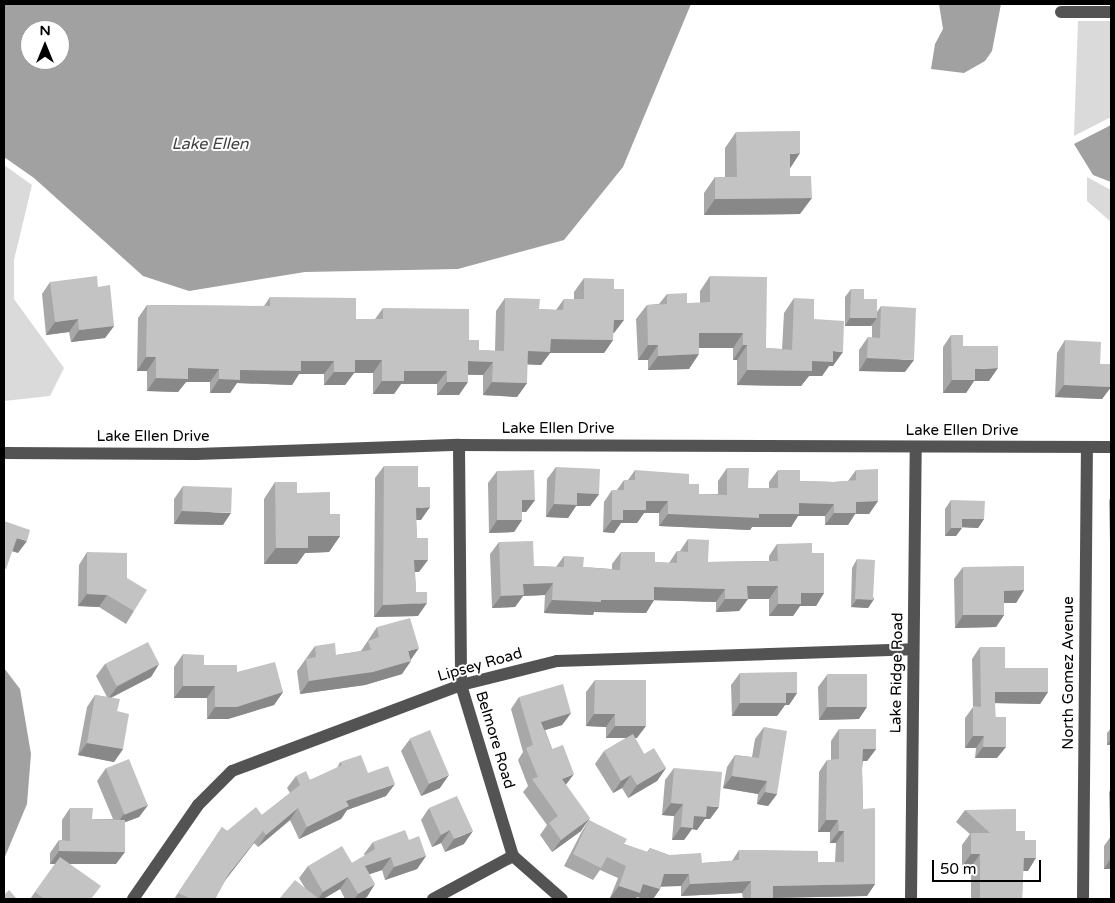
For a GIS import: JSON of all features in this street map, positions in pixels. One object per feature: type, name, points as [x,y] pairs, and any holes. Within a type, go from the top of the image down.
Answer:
[{"type":"street","points":[[1061,12],[1111,12]]},
{"type":"street","name":"Lake Ellen Drive","points":[[4,453],[196,454],[459,445],[916,448],[1111,447]]},
{"type":"street","name":"Belmore Road","points":[[459,445],[461,685],[513,856]]},
{"type":"street","name":"North Gomez Avenue","points":[[1083,899],[1087,447]]},
{"type":"street","name":"Lake Ridge Road","points":[[911,899],[916,448]]},
{"type":"street","name":"Lipsey Road","points":[[133,899],[198,805],[232,771],[461,685],[557,661],[913,649]]},
{"type":"street","points":[[433,899],[513,856],[562,899]]},
{"type":"shaded area","points":[[1078,21],[1111,21],[1111,117],[1074,136]]},
{"type":"shaded area","points":[[4,165],[32,185],[14,260],[14,299],[64,368],[50,396],[4,401]]},
{"type":"shaded area","points":[[1087,177],[1111,190],[1111,222],[1087,201]]},
{"type":"water","name":"Lake Ellen","points":[[4,4],[691,4],[623,167],[564,240],[458,269],[305,272],[189,291],[143,276],[34,178],[4,157]]},
{"type":"water","points":[[939,4],[1001,4],[992,51],[985,61],[964,73],[931,69],[935,44],[943,29]]},
{"type":"water","points":[[1111,125],[1111,182],[1093,175],[1074,144]]},
{"type":"water","points":[[4,668],[20,689],[31,754],[27,804],[4,859]]},
{"type":"building","points":[[800,131],[800,153],[790,154],[790,176],[811,176],[812,198],[715,199],[715,177],[737,177],[736,132]]},
{"type":"building","points":[[97,276],[98,287],[110,285],[114,326],[79,330],[78,319],[55,322],[50,282]]},
{"type":"building","points":[[710,276],[767,277],[766,348],[792,350],[794,298],[814,299],[814,319],[844,321],[843,352],[833,351],[833,362],[812,361],[812,371],[747,370],[747,345],[743,345],[743,333],[699,333],[699,354],[658,356],[658,345],[648,345],[647,305],[667,304],[667,294],[687,293],[687,303],[710,302]]},
{"type":"building","points":[[584,278],[614,279],[614,289],[624,289],[624,320],[614,320],[613,340],[551,339],[550,352],[528,351],[527,383],[492,382],[493,362],[468,361],[468,382],[447,382],[447,371],[404,371],[404,381],[382,381],[382,360],[355,360],[355,372],[334,372],[334,361],[301,361],[301,371],[240,370],[240,380],[219,379],[219,369],[188,368],[188,379],[156,378],[156,357],[146,357],[147,305],[270,306],[270,297],[356,298],[356,319],[383,319],[383,308],[469,309],[469,340],[479,340],[479,350],[504,351],[505,298],[540,299],[539,309],[563,310],[564,299],[584,299]]},
{"type":"building","points":[[851,289],[864,289],[864,299],[877,299],[877,318],[850,318]]},
{"type":"building","points":[[881,306],[916,308],[914,360],[867,358],[868,337],[880,338]]},
{"type":"building","points":[[951,335],[963,335],[963,346],[998,346],[998,368],[975,369],[975,380],[952,380]]},
{"type":"building","points":[[1065,340],[1101,342],[1100,364],[1111,364],[1111,387],[1064,385]]},
{"type":"building","points":[[384,466],[418,466],[418,487],[430,487],[430,507],[416,508],[417,538],[428,538],[428,560],[414,560],[416,592],[427,592],[427,603],[383,605]]},
{"type":"building","points":[[556,467],[600,469],[599,494],[577,493],[577,505],[554,504]]},
{"type":"building","points":[[727,468],[749,468],[748,488],[778,488],[778,470],[800,470],[800,481],[834,482],[856,480],[856,470],[878,469],[878,501],[856,502],[856,513],[834,513],[834,504],[799,503],[799,514],[759,514],[759,518],[668,514],[668,501],[646,501],[646,510],[623,510],[623,520],[612,520],[612,490],[624,490],[624,480],[635,480],[635,470],[689,474],[689,484],[699,484],[699,494],[727,495]]},
{"type":"building","points":[[534,470],[535,500],[522,500],[522,520],[497,520],[497,471]]},
{"type":"building","points":[[275,482],[297,482],[297,493],[330,492],[330,514],[340,514],[340,536],[308,536],[308,548],[276,548]]},
{"type":"building","points":[[183,486],[232,488],[231,513],[182,511]]},
{"type":"building","points":[[951,500],[985,501],[984,519],[962,519],[962,528],[951,528]]},
{"type":"building","points":[[4,521],[30,530],[27,541],[17,538],[6,569],[4,569]]},
{"type":"building","points":[[688,539],[709,540],[708,562],[778,561],[777,544],[812,543],[812,553],[824,553],[824,593],[801,593],[801,604],[778,604],[778,586],[747,586],[748,599],[725,599],[725,589],[654,587],[654,600],[601,600],[601,602],[552,600],[553,583],[523,584],[524,595],[501,596],[499,542],[533,541],[534,566],[564,567],[564,556],[584,557],[583,567],[620,570],[621,552],[655,552],[655,562],[677,563],[677,551],[688,552]]},
{"type":"building","points":[[87,552],[127,553],[127,578],[147,590],[134,611],[107,595],[87,594]]},
{"type":"building","points":[[857,559],[875,560],[873,600],[855,599]]},
{"type":"building","points":[[1024,566],[1024,590],[1004,591],[1004,615],[963,615],[963,567]]},
{"type":"building","points":[[410,618],[419,648],[408,651],[411,661],[373,672],[309,681],[306,659],[316,657],[315,646],[335,643],[336,655],[371,650],[368,641],[379,637],[377,627]]},
{"type":"building","points":[[148,642],[159,664],[117,686],[105,664]]},
{"type":"building","points":[[980,647],[1005,647],[1005,668],[1048,668],[1048,692],[995,692],[995,717],[1006,717],[1006,747],[983,747],[984,736],[973,736],[973,706],[981,707]]},
{"type":"building","points":[[183,654],[204,655],[204,665],[237,665],[237,672],[275,662],[283,692],[237,707],[215,707],[215,686],[183,686]]},
{"type":"building","points":[[797,672],[797,693],[786,693],[786,703],[740,703],[740,673]]},
{"type":"building","points":[[827,674],[867,674],[867,707],[827,707]]},
{"type":"building","points":[[595,680],[646,680],[646,726],[615,726],[615,714],[594,714]]},
{"type":"building","points":[[563,684],[571,713],[541,722],[552,749],[563,745],[574,774],[562,779],[590,818],[561,840],[549,823],[558,816],[532,779],[538,777],[526,748],[533,745],[519,697]]},
{"type":"building","points":[[95,695],[120,699],[117,711],[129,714],[123,749],[87,743]]},
{"type":"building","points":[[764,727],[787,731],[777,794],[765,792],[767,781],[732,776],[735,755],[759,758]]},
{"type":"building","points":[[839,729],[876,729],[876,749],[863,749],[862,769],[863,809],[875,808],[875,884],[773,886],[773,899],[751,899],[751,881],[690,884],[689,874],[664,874],[660,889],[643,884],[640,893],[619,886],[626,866],[607,857],[601,868],[573,854],[589,820],[627,839],[624,844],[648,852],[650,848],[669,855],[701,853],[702,863],[739,860],[739,850],[818,851],[818,862],[844,862],[844,831],[839,831],[838,820],[826,820],[827,760],[839,759]]},
{"type":"building","points":[[430,730],[449,775],[429,784],[410,739]]},
{"type":"building","points":[[633,734],[644,754],[654,748],[666,768],[637,785],[631,775],[621,781],[604,751]]},
{"type":"building","points":[[361,755],[368,773],[388,766],[395,784],[346,801],[349,806],[307,827],[298,808],[266,835],[263,831],[228,875],[215,899],[188,899],[178,893],[222,827],[227,831],[256,807],[262,815],[300,785],[296,776],[306,771],[310,780],[342,765],[340,762]]},
{"type":"building","points":[[129,759],[148,805],[125,815],[106,768]]},
{"type":"building","points":[[674,768],[722,772],[719,807],[707,806],[706,817],[694,816],[693,828],[681,827],[683,804],[671,803]]},
{"type":"building","points":[[457,796],[473,831],[454,839],[450,830],[441,835],[429,808]]},
{"type":"building","points":[[70,808],[93,808],[92,819],[125,820],[125,852],[59,851],[59,840],[70,841]]},
{"type":"building","points":[[1016,809],[1016,831],[1025,831],[1025,840],[1036,840],[1036,858],[1024,858],[1022,899],[980,899],[980,854],[971,854],[971,833],[990,833],[965,810]]},
{"type":"building","points":[[405,830],[409,840],[419,836],[426,856],[394,867],[391,857],[365,866],[375,884],[358,894],[348,877],[323,892],[308,866],[342,846],[352,863],[375,849],[373,842]]},
{"type":"building","points":[[60,857],[101,886],[91,899],[44,899],[35,892]]},
{"type":"building","points":[[295,880],[319,899],[279,899]]},
{"type":"building","points":[[9,890],[17,899],[4,899],[4,895]]}]
